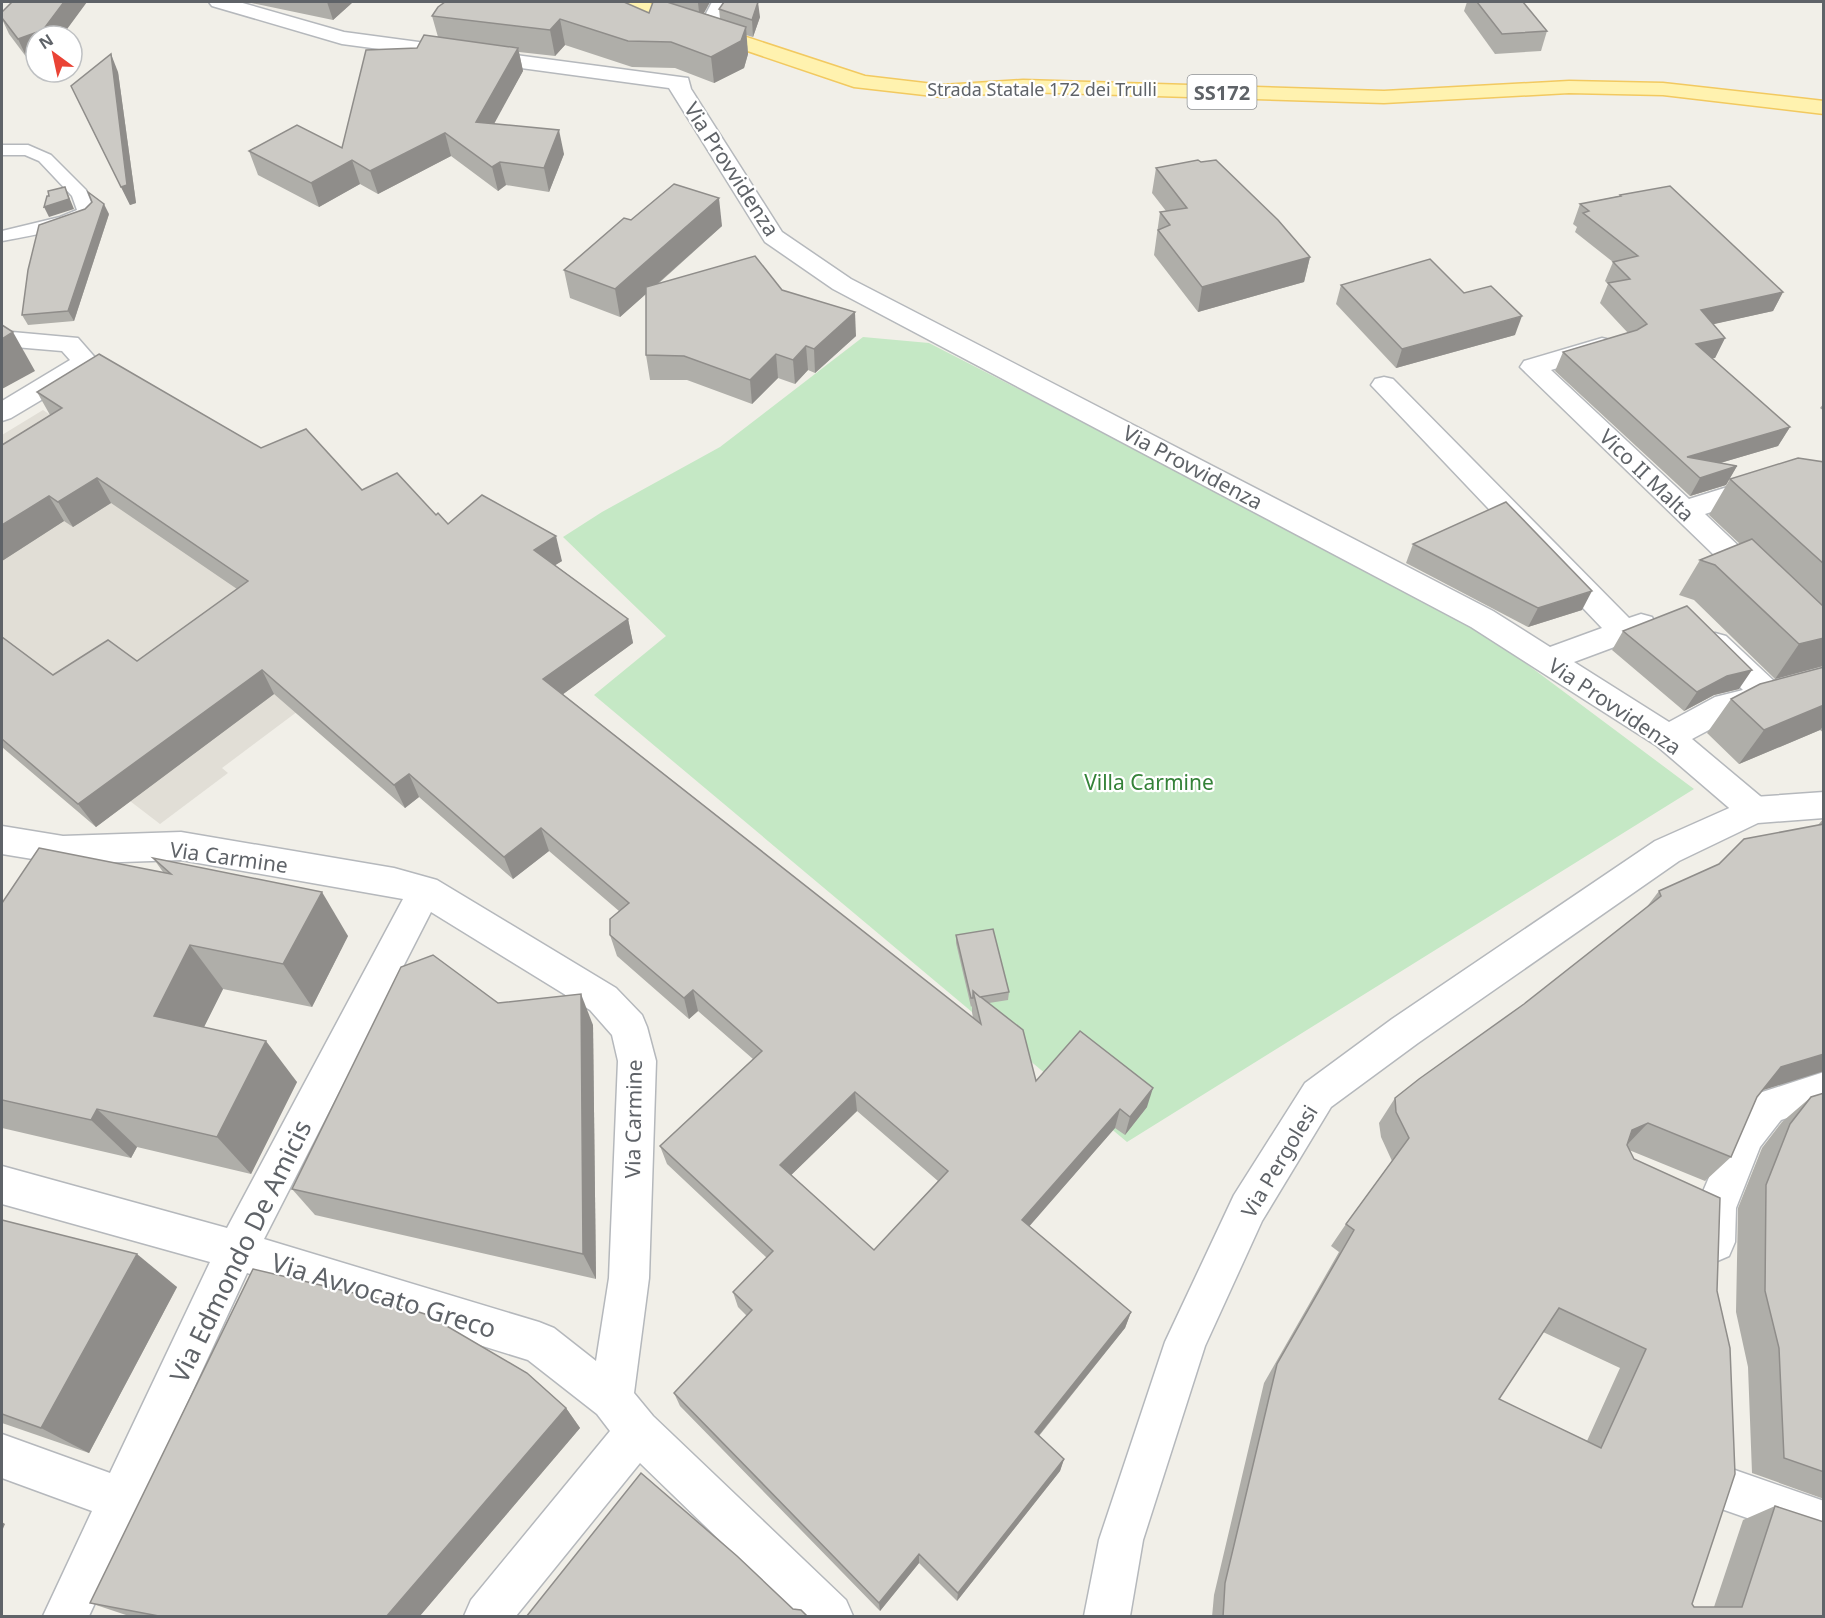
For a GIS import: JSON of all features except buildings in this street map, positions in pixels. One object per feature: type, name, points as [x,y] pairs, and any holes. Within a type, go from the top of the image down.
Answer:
[{"type":"main road","name":"Strada Statale 172 dei Trulli","points":[[633,2],[660,15],[708,29],[862,82],[942,91],[1023,86],[1384,97],[1569,87],[1663,89],[1824,108]]},
{"type":"street","name":"Via Provvidenza","points":[[219,2],[342,38],[680,83],[680,88],[772,237],[832,278],[1482,619],[1668,737],[1754,810]]},
{"type":"street","points":[[708,29],[722,2]]},
{"type":"street","points":[[2,412],[86,362],[69,344],[12,340]]},
{"type":"street","name":"Vico II Malta","points":[[1618,341],[1533,367],[1772,595]]},
{"type":"street","points":[[1384,385],[1624,632]]},
{"type":"street","points":[[1685,512],[1779,480],[1824,490]]},
{"type":"street","points":[[1547,660],[1624,632],[1684,620],[1768,695]]},
{"type":"street","points":[[1668,737],[1726,706],[1824,680]]},
{"type":"street","points":[[1754,810],[1824,806]]},
{"type":"street","name":"Via Pergolesi","points":[[1107,1617],[1121,1540],[1186,1341],[1248,1208],[1318,1095],[1405,1030],[1667,851],[1754,810]]},
{"type":"street","name":"Via Carmine","points":[[2,840],[54,862],[181,846],[394,882],[424,890],[603,999],[630,1027],[637,1061],[625,1415]]},
{"type":"street","name":"Via Edmondo De Amicis","points":[[66,1617],[237,1250],[424,890]]},
{"type":"street","points":[[1714,1277],[1701,1201],[1769,1106],[1824,1089]]},
{"type":"street","name":"Via Avvocato Greco","points":[[2,1185],[237,1250],[539,1342],[625,1415]]},
{"type":"street","points":[[487,1617],[625,1415],[830,1617]]},
{"type":"street","points":[[1727,1448],[1723,1506],[1824,1523]]},
{"type":"street","points":[[2,1456],[121,1499]]},
{"type":"lane","points":[[2,150],[28,150],[45,158],[81,194],[86,212],[66,221],[2,236]]},
{"type":"shaded area","points":[[43,410],[389,643],[222,768],[228,773],[160,824],[130,801],[96,827],[2,747],[2,435]]},
{"type":"green space","name":"Villa Carmine","points":[[863,337],[929,343],[1469,621],[1694,789],[1127,1142],[594,695],[666,636],[563,537],[602,512],[720,447]]}]
